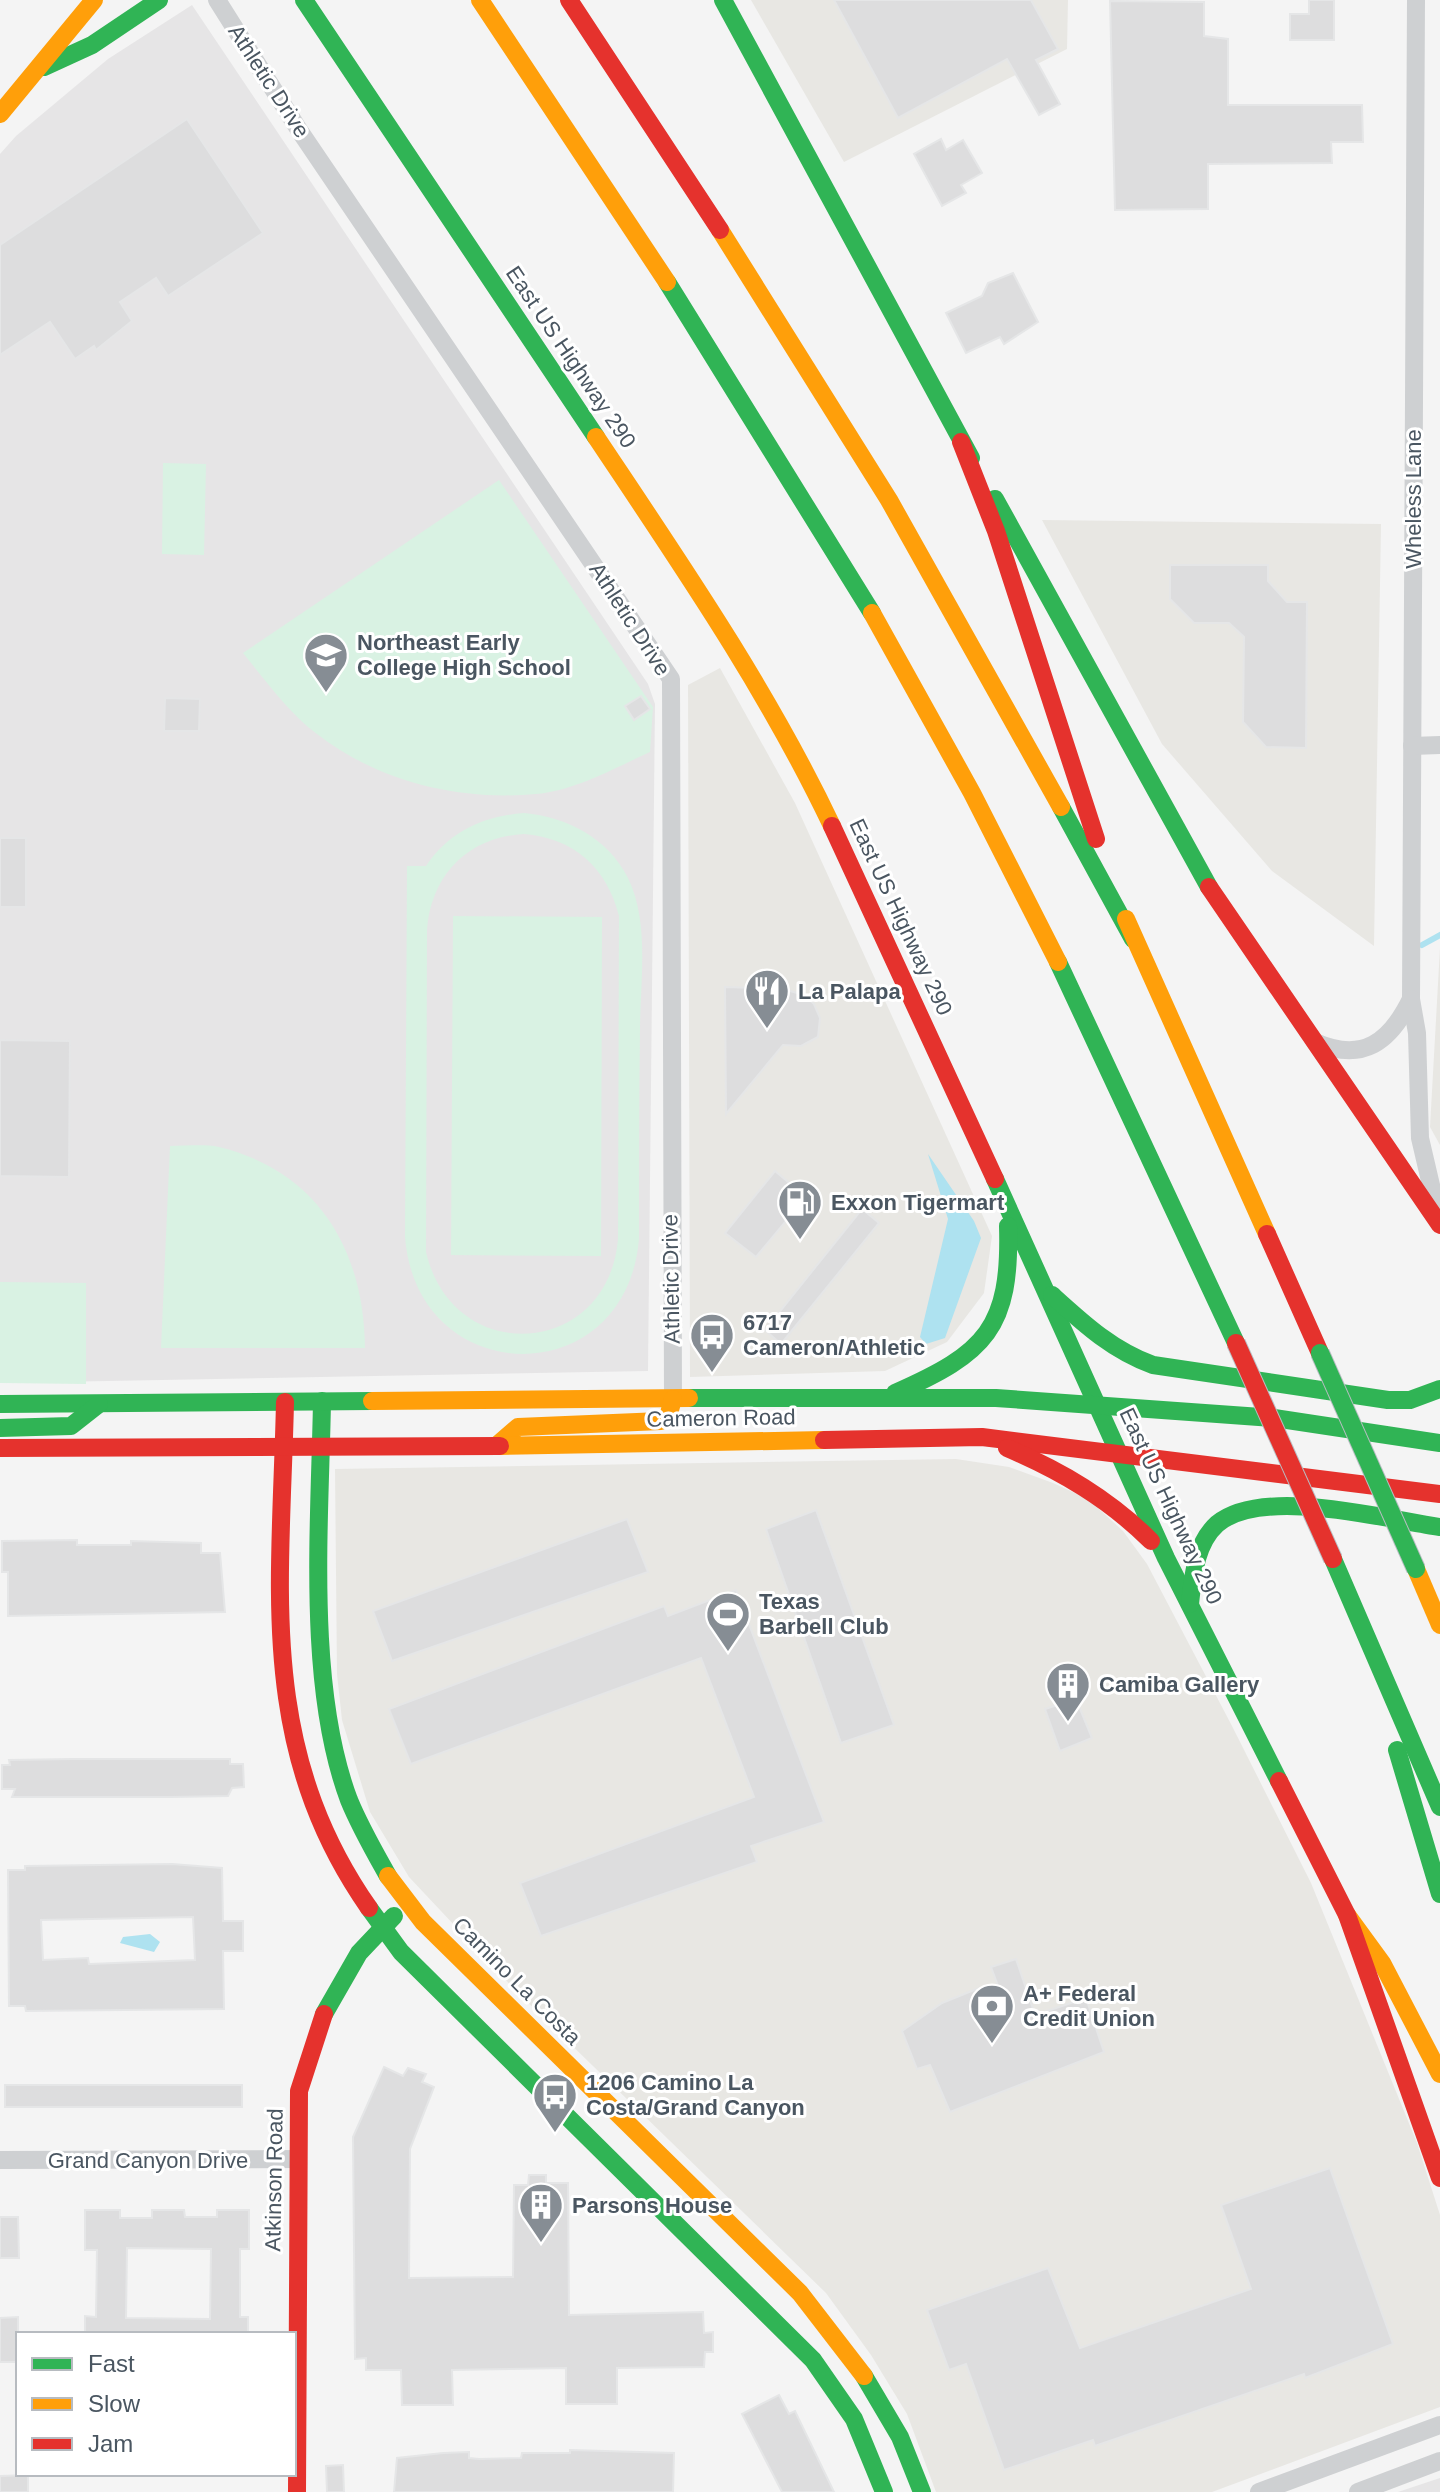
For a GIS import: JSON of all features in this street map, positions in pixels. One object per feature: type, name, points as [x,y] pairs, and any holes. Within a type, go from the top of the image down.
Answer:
[{"type":"main road","points":[[0,114],[94,0]]},
{"type":"main road","points":[[38,71],[92,45],[159,0]]},
{"type":"main road","name":"East US Highway 290","points":[[304,0],[716,617],[761,691],[856,875],[1166,1558],[1347,1915]]},
{"type":"main road","points":[[327,0],[338,51]]},
{"type":"main road","points":[[480,0],[690,315],[880,628],[1019,883],[1083,1009],[1236,1343],[1440,1807]]},
{"type":"main road","points":[[569,0],[749,273],[875,479],[1000,693],[1133,939],[1226,1137],[1440,1625]]},
{"type":"main road","points":[[723,0],[961,442],[1021,541],[1202,876],[1310,1040],[1440,1223]]},
{"type":"main road","points":[[961,442],[996,531],[1071,766],[1133,939]]},
{"type":"main road","points":[[885,1397],[957,1363],[981,1344],[998,1320],[1011,1259],[1007,1206]]},
{"type":"main road","points":[[1043,1287],[1098,1336],[1126,1355],[1177,1371],[1388,1400],[1410,1400],[1440,1389]]},
{"type":"main road","name":"Cameron Road","points":[[0,1404],[885,1397],[1095,1403],[1274,1418],[1440,1443]]},
{"type":"main road","points":[[496,1446],[518,1427],[661,1421],[668,1417],[673,1399]]},
{"type":"main road","name":"Camino La Costa","points":[[322,1401],[322,1669],[326,1715],[349,1803],[384,1872],[407,1904],[800,2293],[843,2341],[897,2430],[922,2492]]},
{"type":"main road","points":[[285,1402],[283,1648],[293,1744],[319,1822],[362,1902],[401,1952],[813,2360],[854,2419],[884,2492]]},
{"type":"main road","points":[[0,1428],[71,1426],[99,1404]]},
{"type":"main road","points":[[982,1437],[1047,1465],[1090,1488],[1128,1516],[1166,1558]]},
{"type":"main road","name":"Cameron Road","points":[[0,1448],[496,1446],[982,1437],[1117,1451],[1440,1494]]},
{"type":"main road","points":[[1190,1604],[1191,1574],[1206,1536],[1235,1512],[1276,1504],[1440,1527]]},
{"type":"main road","points":[[1372,1657],[1411,1805],[1440,1894]]},
{"type":"main road","name":"Atkinson Road","points":[[297,2492],[299,2091],[308,2047],[325,2004],[381,1927],[407,1904]]},
{"type":"main road","points":[[1347,1915],[1382,1963],[1440,2074]]},
{"type":"main road","points":[[1347,1915],[1440,2178]]},
{"type":"street","name":"Athletic Drive","points":[[217,0],[299,130],[671,679],[673,1399]]},
{"type":"street","name":"Wheless Lane","points":[[1416,0],[1411,999],[1417,1033],[1420,1138],[1440,1223]]},
{"type":"street","points":[[1412,746],[1440,745]]},
{"type":"street","points":[[1310,1040],[1332,1049],[1362,1049],[1390,1032],[1411,999]]},
{"type":"street","name":"Grand Canyon Drive","points":[[0,2160],[297,2159]]},
{"type":"street","points":[[1259,2492],[1440,2425]]},
{"type":"street","points":[[1358,2492],[1440,2461]]},
{"type":"shaded area","points":[[751,0],[1068,0],[1067,49],[844,162]]},
{"type":"shaded area","name":"Northeast Early College High School","points":[[192,5],[648,684],[655,704],[648,1371],[0,1383],[0,154],[16,136],[108,59]]},
{"type":"shaded area","points":[[1042,520],[1381,524],[1374,946],[1272,871],[1162,744]]},
{"type":"shaded area","points":[[720,668],[795,803],[992,1236],[984,1293],[947,1342],[885,1371],[690,1377],[688,685]]},
{"type":"shaded area","points":[[1440,948],[1440,1145],[1430,1127]]},
{"type":"shaded area","points":[[956,1459],[1009,1467],[1053,1483],[1088,1499],[1123,1531],[1147,1564],[1232,1726],[1311,1883],[1417,2143],[1440,2215],[1440,2407],[1212,2492],[936,2492],[907,2414],[871,2355],[826,2293],[517,1992],[409,1877],[370,1812],[342,1720],[337,1674],[335,1469]]},
{"type":"shaded area","points":[[1440,2478],[1440,2492],[1398,2492]]},
{"type":"green space","points":[[163,463],[206,464],[204,555],[162,554]]},
{"type":"green space","points":[[499,480],[653,707],[650,752],[594,778],[536,794],[449,791],[421,785],[367,765],[341,751],[296,716],[243,653]]},
{"type":"green space","points":[[524,813],[556,819],[585,832],[609,852],[620,864],[635,895],[642,953],[639,1239],[626,1290],[599,1326],[562,1347],[522,1354],[481,1346],[445,1324],[418,1288],[405,1237],[407,866],[426,866],[456,835],[481,822]],"holes":[[[524,834],[542,837],[573,849],[586,858],[606,884],[619,916],[618,1239],[608,1278],[588,1308],[560,1326],[528,1334],[496,1330],[466,1316],[442,1290],[426,1252],[427,930],[436,892],[456,862],[470,851],[504,837]]]},
{"type":"green space","points":[[453,916],[602,917],[601,1256],[451,1255]]},
{"type":"green space","points":[[170,1146],[213,1146],[254,1159],[283,1175],[308,1195],[329,1220],[356,1279],[365,1348],[161,1348]]},
{"type":"green space","points":[[0,1282],[86,1283],[86,1384],[0,1383]]},
{"type":"water","points":[[928,1154],[974,1221],[981,1238],[945,1338],[926,1344],[920,1337],[948,1219]]},
{"type":"water","points":[[150,1934],[160,1942],[154,1952],[120,1943],[123,1937]]},
{"type":"building","points":[[834,0],[1031,0],[1058,49],[1036,60],[1060,104],[1039,115],[1007,59],[898,118]]},
{"type":"building","points":[[1309,0],[1334,0],[1334,40],[1290,40],[1290,14],[1309,14]]},
{"type":"building","points":[[1110,1],[1204,2],[1204,36],[1228,39],[1228,105],[1362,105],[1363,142],[1331,142],[1332,163],[1208,164],[1208,209],[1115,210]]},
{"type":"building","points":[[187,119],[263,233],[168,296],[156,278],[120,302],[132,321],[96,350],[94,346],[75,359],[50,322],[0,355],[0,245]]},
{"type":"building","points":[[941,139],[946,150],[963,140],[982,173],[961,185],[966,193],[942,206],[914,154]]},
{"type":"building","points":[[1013,273],[1038,322],[1004,344],[1000,337],[966,353],[946,313],[982,296],[988,283]]},
{"type":"building","points":[[1170,565],[1268,565],[1268,581],[1287,602],[1307,602],[1306,748],[1266,747],[1243,722],[1244,637],[1229,623],[1194,623],[1170,599]]},
{"type":"building","points":[[641,696],[650,709],[634,720],[625,706]]},
{"type":"building","points":[[165,698],[200,699],[199,731],[164,731]]},
{"type":"building","points":[[0,838],[26,838],[26,907],[0,907]]},
{"type":"building","points":[[725,987],[783,989],[804,995],[814,1004],[820,1018],[818,1037],[801,1046],[783,1045],[726,1114]]},
{"type":"building","points":[[0,1040],[70,1041],[69,1177],[0,1176]]},
{"type":"building","points":[[775,1171],[806,1197],[756,1257],[725,1233]]},
{"type":"building","points":[[862,1209],[879,1223],[781,1344],[765,1330]]},
{"type":"building","points":[[816,1510],[894,1725],[841,1743],[766,1529]]},
{"type":"building","points":[[627,1519],[648,1572],[392,1661],[373,1611]]},
{"type":"building","points":[[77,1540],[77,1545],[131,1545],[131,1541],[201,1543],[201,1553],[220,1553],[225,1612],[8,1616],[8,1572],[2,1572],[2,1541]]},
{"type":"building","points":[[736,1590],[824,1822],[751,1846],[757,1862],[541,1936],[520,1883],[754,1797],[701,1658],[411,1764],[389,1709],[664,1606],[668,1616]]},
{"type":"building","name":"Camiba Gallery","points":[[1076,1699],[1092,1738],[1060,1751],[1045,1709]]},
{"type":"building","points":[[230,1759],[230,1764],[243,1764],[244,1787],[232,1788],[228,1796],[171,1797],[12,1797],[15,1789],[2,1789],[2,1765],[10,1765],[9,1760]]},
{"type":"building","points":[[172,1864],[222,1868],[223,1921],[243,1921],[243,1951],[223,1951],[224,2009],[26,2011],[25,2006],[9,2006],[8,1870],[25,1870],[25,1866]],"holes":[[[193,1917],[195,1960],[89,1964],[88,1958],[43,1960],[41,1920]]]},
{"type":"building","points":[[1016,1959],[1035,2015],[1086,1998],[1104,2052],[950,2112],[930,2065],[917,2069],[902,2031],[942,2003],[979,1988],[998,1986],[991,1967]]},
{"type":"building","name":"Parsons House","points":[[384,2067],[403,2076],[408,2068],[426,2074],[422,2082],[434,2087],[410,2149],[409,2278],[513,2277],[514,2185],[528,2185],[529,2175],[546,2175],[546,2183],[568,2183],[569,2315],[703,2312],[704,2333],[713,2332],[713,2352],[705,2352],[704,2367],[617,2368],[617,2404],[566,2404],[566,2368],[452,2370],[453,2405],[402,2405],[401,2370],[366,2370],[366,2358],[355,2359],[353,2137]]},
{"type":"building","points":[[5,2085],[242,2085],[242,2107],[5,2107]]},
{"type":"building","points":[[1330,2168],[1393,2344],[1305,2378],[1304,2374],[1095,2446],[1093,2440],[1004,2470],[966,2364],[949,2370],[927,2310],[1048,2268],[1080,2348],[1251,2289],[1221,2205]]},
{"type":"building","points":[[85,2210],[120,2210],[120,2218],[152,2218],[152,2210],[184,2210],[185,2217],[217,2217],[217,2210],[249,2210],[249,2249],[240,2249],[240,2317],[248,2317],[248,2332],[85,2332],[85,2316],[96,2317],[97,2250],[85,2250]],"holes":[[[127,2248],[211,2249],[210,2319],[126,2318]]]},
{"type":"building","points":[[0,2217],[18,2217],[19,2258],[0,2258]]},
{"type":"building","points":[[18,2317],[16,2362],[0,2362],[0,2318]]},
{"type":"building","points":[[779,2395],[789,2414],[795,2411],[834,2492],[782,2492],[742,2414]]},
{"type":"building","points":[[570,2450],[674,2453],[673,2492],[394,2492],[397,2458],[469,2452],[469,2458],[521,2458],[522,2453],[570,2453]]},
{"type":"building","points":[[343,2465],[344,2492],[327,2492],[326,2466]]},
{"type":"building","points":[[0,2476],[28,2476],[28,2492],[0,2492]]},
{"type":"waterway","points":[[1422,945],[1440,935]]},
{"type":"traffic: fast","points":[[44,67],[92,45],[159,0]]},
{"type":"traffic: fast","points":[[304,0],[596,437]]},
{"type":"traffic: fast","points":[[723,0],[971,458]]},
{"type":"traffic: fast","points":[[667,282],[872,613]]},
{"type":"traffic: fast","points":[[995,499],[1209,887]]},
{"type":"traffic: fast","points":[[1061,807],[1133,939]]},
{"type":"traffic: fast","points":[[1058,962],[1236,1343]]},
{"type":"traffic: fast","points":[[995,1179],[1166,1558],[1279,1781]]},
{"type":"traffic: fast","points":[[895,1393],[951,1364],[987,1333],[998,1313],[1004,1290],[1008,1226]]},
{"type":"traffic: fast","points":[[1052,1295],[1111,1344],[1153,1365],[1388,1400],[1410,1400],[1440,1389]]},
{"type":"traffic: fast","points":[[1320,1353],[1416,1569]]},
{"type":"traffic: fast","points":[[689,1398],[996,1398],[1274,1418],[1440,1443]]},
{"type":"traffic: fast","points":[[322,1401],[318,1551],[326,1707],[335,1755],[349,1800],[388,1876]]},
{"type":"traffic: fast","points":[[0,1404],[372,1401]]},
{"type":"traffic: fast","points":[[0,1428],[71,1426],[99,1404]]},
{"type":"traffic: fast","points":[[1190,1604],[1196,1561],[1204,1541],[1217,1524],[1237,1513],[1263,1507],[1325,1508],[1440,1527]]},
{"type":"traffic: fast","points":[[1333,1559],[1440,1807]]},
{"type":"traffic: fast","points":[[1397,1750],[1440,1894]]},
{"type":"traffic: fast","points":[[369,1908],[401,1952],[813,2360],[854,2419],[884,2492]]},
{"type":"traffic: fast","points":[[324,2014],[359,1953],[394,1916]]},
{"type":"traffic: fast","points":[[864,2376],[900,2437],[922,2492]]},
{"type":"traffic: slow","points":[[0,114],[94,0]]},
{"type":"traffic: slow","points":[[480,0],[667,282]]},
{"type":"traffic: slow","points":[[720,230],[889,500],[1061,807]]},
{"type":"traffic: slow","points":[[596,437],[751,676],[832,826]]},
{"type":"traffic: slow","points":[[872,613],[972,793],[1058,962]]},
{"type":"traffic: slow","points":[[1126,919],[1267,1234]]},
{"type":"traffic: slow","points":[[372,1401],[689,1398]]},
{"type":"traffic: slow","points":[[496,1446],[518,1427],[661,1421],[668,1417],[673,1399]]},
{"type":"traffic: slow","points":[[500,1446],[824,1440]]},
{"type":"traffic: slow","points":[[1416,1569],[1440,1625]]},
{"type":"traffic: slow","points":[[388,1876],[423,1922],[800,2293],[864,2376]]},
{"type":"traffic: slow","points":[[1347,1915],[1382,1963],[1440,2074]]},
{"type":"traffic: jam","points":[[569,0],[720,230]]},
{"type":"traffic: jam","points":[[961,442],[996,531],[1096,839]]},
{"type":"traffic: jam","points":[[832,826],[995,1179]]},
{"type":"traffic: jam","points":[[1209,887],[1440,1225]]},
{"type":"traffic: jam","points":[[1267,1234],[1320,1353]]},
{"type":"traffic: jam","points":[[1236,1343],[1333,1559]]},
{"type":"traffic: jam","points":[[285,1402],[280,1601],[283,1664],[292,1725],[308,1787],[333,1847],[369,1908]]},
{"type":"traffic: jam","points":[[824,1440],[982,1437],[1440,1494]]},
{"type":"traffic: jam","points":[[0,1448],[500,1446]]},
{"type":"traffic: jam","points":[[1007,1448],[1084,1487],[1151,1541]]},
{"type":"traffic: jam","points":[[1279,1781],[1347,1915],[1440,2178]]},
{"type":"traffic: jam","points":[[297,2492],[299,2091],[324,2014]]},
{"type":"place","name":"Northeast Early College High School","points":[[326,694]]},
{"type":"place","name":"La Palapa","points":[[767,1030]]},
{"type":"place","name":"Exxon Tigermart","points":[[800,1241]]},
{"type":"place","name":"6717 Cameron/Athletic","points":[[712,1374]]},
{"type":"place","name":"Texas Barbell Club","points":[[728,1653]]},
{"type":"place","name":"Camiba Gallery","points":[[1068,1723]]},
{"type":"place","name":"A+ Federal Credit Union","points":[[992,2045]]},
{"type":"place","name":"1206 Camino La Costa/Grand Canyon","points":[[555,2134]]},
{"type":"place","name":"Parsons House","points":[[541,2244]]}]
